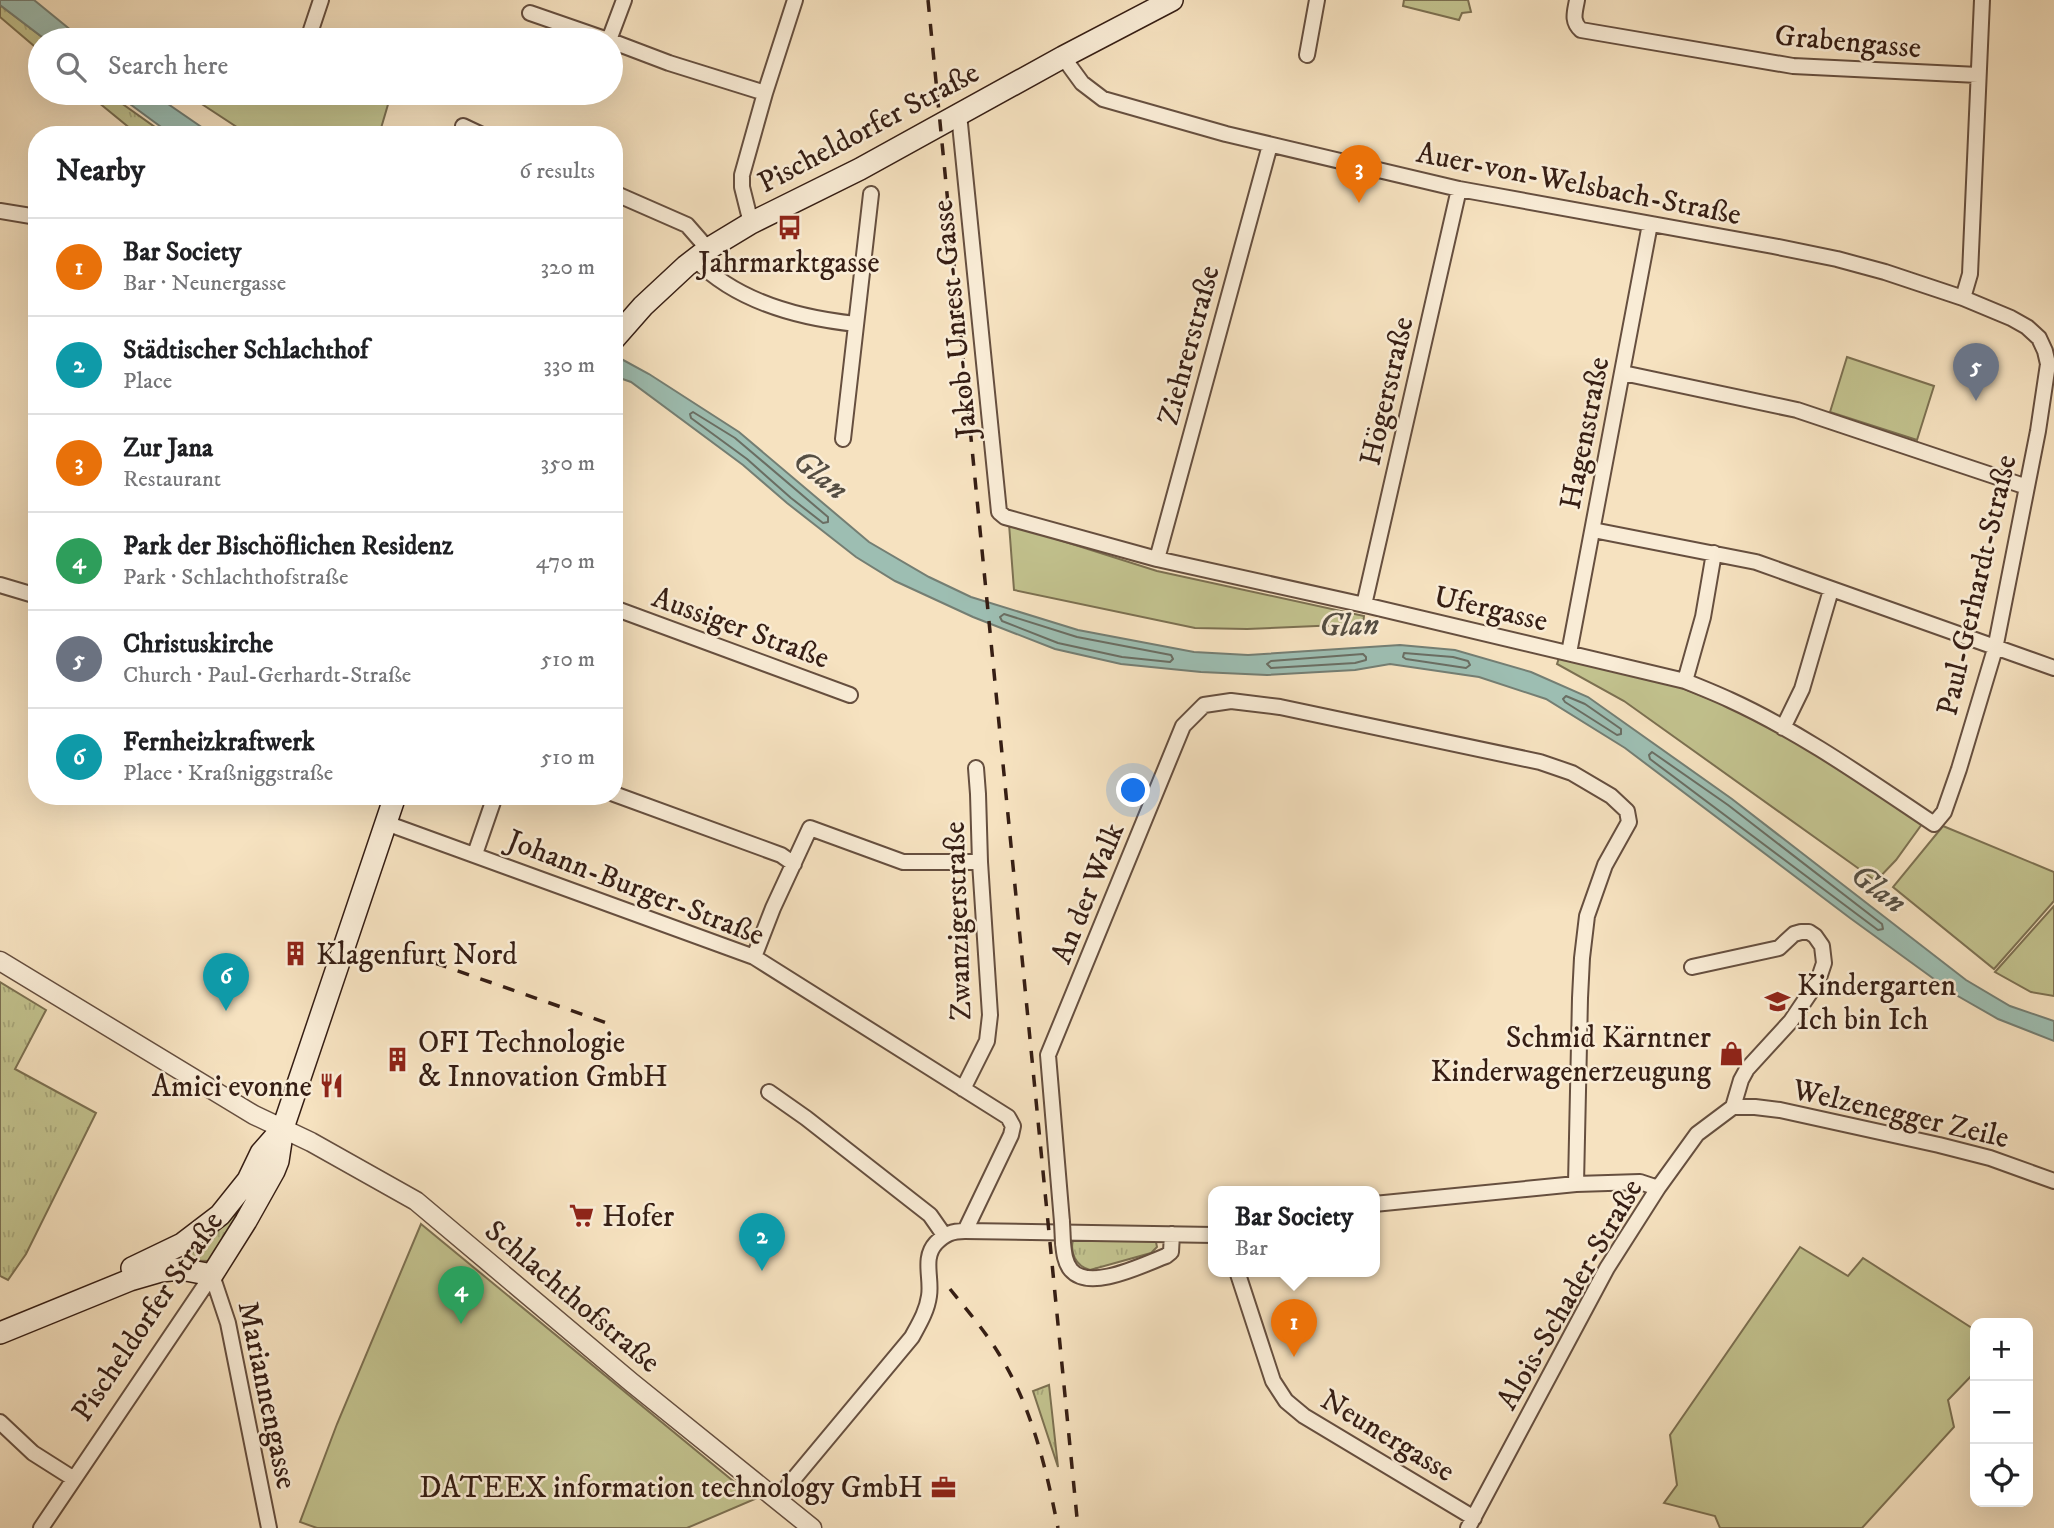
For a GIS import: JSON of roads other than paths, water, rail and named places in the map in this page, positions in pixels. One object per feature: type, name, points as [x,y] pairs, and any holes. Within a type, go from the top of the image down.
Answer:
[{"type":"main road","name":"Pischeldorfer Straße","points":[[623,328],[643,306],[701,254],[751,223],[860,169],[1172,0]]},
{"type":"main road","name":"Pischeldorfer Straße","points":[[212,1275],[246,1222],[278,1161],[283,1128],[392,805]]},
{"type":"main road","name":"Pischeldorfer Straße","points":[[0,1321],[149,1261],[183,1244],[220,1215],[236,1197],[261,1153],[283,1128]]},
{"type":"main road","points":[[0,1333],[150,1274],[181,1269],[212,1275]]},
{"type":"street","points":[[312,28],[321,0]]},
{"type":"street","points":[[614,28],[624,0]]},
{"type":"street","points":[[751,223],[745,205],[742,175],[795,0]]},
{"type":"street","points":[[1307,55],[1317,0]]},
{"type":"street","name":"Grabengasse","points":[[1577,0],[1573,19],[1581,30],[1793,66],[1891,73],[1978,75]]},
{"type":"street","points":[[1963,298],[1970,274],[1982,0]]},
{"type":"street","points":[[530,13],[573,28]]},
{"type":"street","points":[[623,46],[765,93]]},
{"type":"street","name":"Auer-von-Welsbach-Straße","points":[[1063,57],[1082,83],[1103,99],[1270,145],[1459,189],[1836,259],[1885,272],[1963,298],[2011,318],[2039,338],[2045,351]]},
{"type":"street","name":"Jakob-Unrest-Gasse","points":[[960,114],[999,512],[1005,517]]},
{"type":"street","name":"Ziehrerstraße","points":[[1157,559],[1270,145]]},
{"type":"street","name":"Högerstraße","points":[[1364,605],[1459,189]]},
{"type":"street","points":[[843,439],[871,194]]},
{"type":"street","points":[[623,197],[687,225],[709,273],[749,297],[815,320],[856,324]]},
{"type":"street","points":[[0,211],[28,216]]},
{"type":"street","name":"Hagenstraße","points":[[1569,653],[1650,223]]},
{"type":"street","name":"Paul-Gerhardt-Straße","points":[[1934,824],[1944,812],[1959,769],[1995,649],[2038,431],[2048,371],[2045,351]]},
{"type":"street","points":[[1623,373],[1797,410],[2027,487]]},
{"type":"street","points":[[2038,431],[2054,431]]},
{"type":"street","name":"Ufergasse","points":[[1005,517],[1157,559],[1685,681],[1731,700],[1783,728],[1934,824]]},
{"type":"street","points":[[1593,530],[1772,567],[2054,668]]},
{"type":"street","points":[[1685,681],[1703,617],[1714,553]]},
{"type":"street","points":[[0,585],[28,593]]},
{"type":"street","points":[[1783,728],[1802,689],[1831,590]]},
{"type":"street","name":"Aussiger Straße","points":[[623,611],[850,695]]},
{"type":"street","name":"An der Walk","points":[[1172,1234],[1171,1252],[1166,1256],[1107,1277],[1091,1279],[1077,1275],[1069,1268],[1063,1243],[1048,1055],[1183,726],[1204,705],[1231,702],[1280,706],[1540,762],[1572,772],[1611,796],[1627,811],[1629,822],[1605,865],[1587,916],[1580,998],[1576,1184]]},
{"type":"street","name":"Zwanzigerstraße","points":[[963,1089],[987,1041],[990,1015],[976,768]]},
{"type":"street","points":[[623,797],[781,855],[794,864]]},
{"type":"street","points":[[474,854],[492,805]]},
{"type":"street","name":"Johann-Burger-Straße","points":[[386,823],[754,957],[963,1089]]},
{"type":"street","points":[[754,957],[810,828],[903,862],[980,862]]},
{"type":"street","points":[[1692,967],[1779,948],[1794,934],[1801,932],[1809,932],[1822,946],[1824,962],[1818,981],[1791,1021],[1746,1069],[1733,1107]]},
{"type":"street","name":"Schlachthofstraße","points":[[0,961],[254,1115],[283,1128],[416,1201],[631,1382],[812,1528]]},
{"type":"street","points":[[963,1089],[1008,1116],[1013,1126],[965,1231]]},
{"type":"street","points":[[769,1092],[930,1215],[944,1235]]},
{"type":"street","name":"Welzenegger Zeile","points":[[1733,1107],[1780,1111],[1939,1144],[1990,1158],[2054,1181]]},
{"type":"street","name":"Alois-Schader-Straße","points":[[1471,1523],[1607,1268],[1658,1188],[1697,1134],[1733,1107]]},
{"type":"street","points":[[1380,1203],[1576,1184],[1640,1182],[1658,1188]]},
{"type":"street","points":[[776,1499],[912,1337],[923,1318],[929,1297],[930,1252],[944,1235],[953,1231],[1208,1235]]},
{"type":"street","name":"Pischeldorfer Straße","points":[[41,1528],[212,1275]]},
{"type":"street","name":"Mariannengasse","points":[[212,1275],[229,1323],[269,1528]]},
{"type":"street","name":"Neunergasse","points":[[1239,1277],[1273,1381],[1286,1401],[1304,1416],[1471,1523]]},
{"type":"street","points":[[0,1422],[33,1453],[74,1479]]},
{"type":"water","points":[[0,0],[34,0],[68,28],[30,28],[0,5]]},
{"type":"water","points":[[131,105],[169,105],[200,126],[160,126]]},
{"type":"water","points":[[623,360],[739,432],[869,542],[929,577],[971,597],[1078,630],[1194,652],[1248,655],[1400,645],[1455,650],[1531,672],[1588,697],[1732,799],[1966,980],[2010,1006],[2054,1021],[2054,1041],[1998,1019],[1956,995],[1625,748],[1546,699],[1479,677],[1390,664],[1355,670],[1267,675],[1121,664],[1055,649],[973,617],[895,581],[856,557],[743,465],[631,382],[623,379]]},
{"type":"railway","points":[[928,0],[1078,1528]]},
{"type":"railway","points":[[435,963],[607,1023]]},
{"type":"railway","points":[[950,1289],[994,1345],[1011,1374],[1043,1461],[1058,1528]]},
{"type":"place","name":"Zur Jana","points":[[1359,203]]},
{"type":"place","name":"Jahrmarktgasse","points":[[789,227]]},
{"type":"place","name":"Christuskirche","points":[[1976,401]]},
{"type":"place","name":"Klagenfurt Nord","points":[[296,954]]},
{"type":"place","name":"Kindergarten Ich bin Ich","points":[[1777,1002]]},
{"type":"place","name":"Fernheizkraftwerk","points":[[226,1011]]},
{"type":"place","name":"Schmid Kärntner Kinderwagenerzeugung","points":[[1731,1054]]},
{"type":"place","name":"OFI Technologie & Innovation GmbH","points":[[398,1059]]},
{"type":"place","name":"Amici evonne","points":[[332,1086]]},
{"type":"place","name":"Hofer","points":[[582,1216]]},
{"type":"place","name":"Städtischer Schlachthof","points":[[762,1271]]},
{"type":"place","name":"Park der Bischöflichen Residenz","points":[[461,1324]]},
{"type":"place","name":"Bar Society","points":[[1294,1357]]},
{"type":"place","name":"DATEEX information technology GmbH","points":[[943,1487]]},
{"type":"water label","name":"Glan","points":[[821,474]]},
{"type":"water label","name":"Glan","points":[[1349,624]]},
{"type":"water label","name":"Glan","points":[[1879,888]]}]
